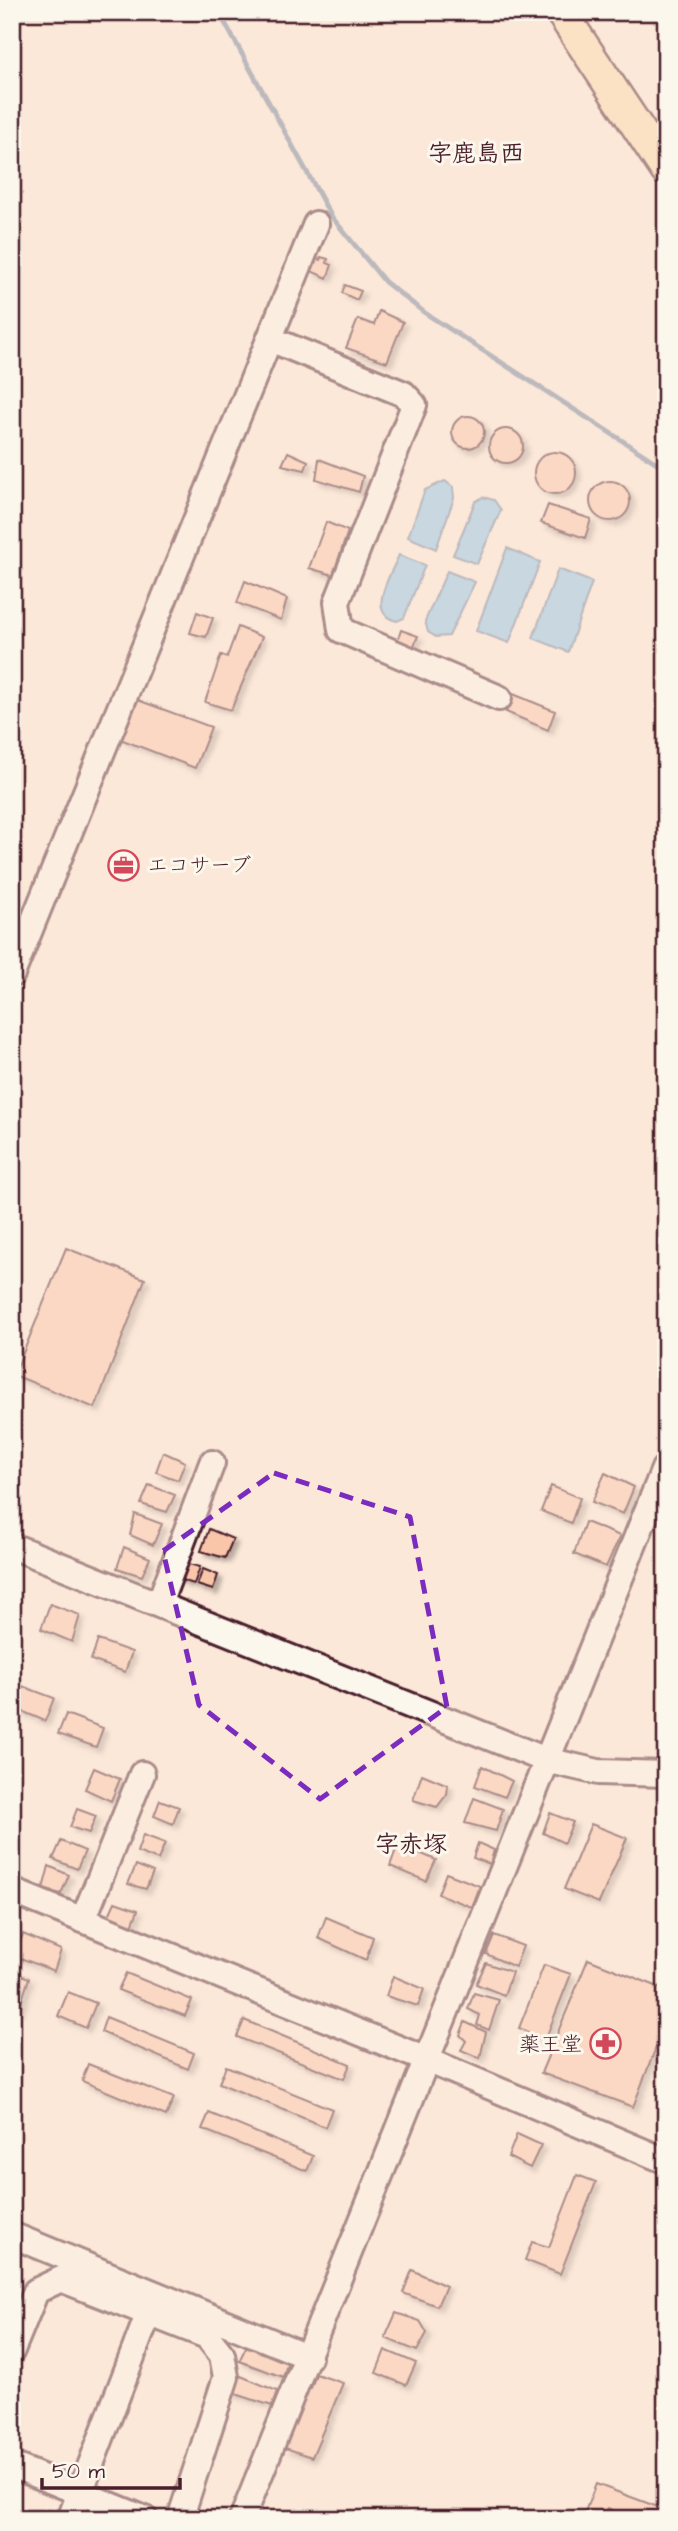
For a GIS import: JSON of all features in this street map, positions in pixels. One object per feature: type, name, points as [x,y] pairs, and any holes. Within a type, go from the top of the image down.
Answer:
[{"type":"main road","points":[[561,12],[666,170]]},
{"type":"street","points":[[12,974],[316,224]]},
{"type":"street","points":[[270,339],[404,394],[414,405],[337,602],[341,630],[499,698]]},
{"type":"street","points":[[159,1604],[212,1462]]},
{"type":"street","points":[[242,2519],[664,1469]]},
{"type":"street","points":[[12,1546],[546,1759],[598,1772],[666,1774]]},
{"type":"street","points":[[83,1920],[142,1774]]},
{"type":"street","points":[[12,1891],[427,2060],[666,2161]]},
{"type":"street","points":[[12,2235],[309,2357]]},
{"type":"street","points":[[12,2350],[36,2291],[61,2279],[207,2336],[222,2355],[226,2378],[180,2519]]},
{"type":"street","points":[[70,2519],[148,2315]]},
{"type":"street","points":[[12,2465],[145,2519]]},
{"type":"highlighted area","points":[[274,1473],[410,1517],[447,1707],[320,1799],[199,1705],[163,1551]]},
{"type":"water","points":[[445,481],[453,487],[454,498],[436,549],[408,537],[425,490]]},
{"type":"water","points":[[483,497],[494,500],[501,510],[477,564],[453,555],[475,502]]},
{"type":"water","points":[[507,548],[540,562],[509,643],[476,631]]},
{"type":"water","points":[[399,555],[425,565],[404,618],[397,621],[388,617],[381,602],[386,582]]},
{"type":"water","points":[[558,569],[592,582],[568,652],[533,638]]},
{"type":"water","points":[[447,571],[475,582],[449,636],[436,637],[428,632],[425,621]]},
{"type":"building","points":[[321,257],[328,259],[327,263],[332,265],[327,278],[311,271],[315,258],[320,260]]},
{"type":"building","points":[[345,285],[361,291],[357,300],[342,293]]},
{"type":"building","points":[[379,311],[403,322],[387,362],[346,348],[358,319],[374,325]]},
{"type":"building","points":[[468,416],[480,420],[484,432],[480,444],[468,448],[456,444],[452,432],[456,420]]},
{"type":"building","points":[[506,429],[518,434],[523,446],[518,458],[506,463],[494,458],[489,446],[494,434]]},
{"type":"building","points":[[288,452],[308,461],[305,470],[282,465]]},
{"type":"building","points":[[555,452],[570,458],[576,473],[570,488],[555,494],[540,488],[534,473],[540,458]]},
{"type":"building","points":[[319,459],[363,476],[359,492],[316,479]]},
{"type":"building","points":[[610,481],[624,487],[630,501],[624,515],[610,521],[596,515],[590,501],[596,487]]},
{"type":"building","points":[[548,505],[591,519],[585,538],[541,523]]},
{"type":"building","points":[[326,522],[348,531],[333,575],[309,568]]},
{"type":"building","points":[[245,581],[287,599],[281,620],[237,603]]},
{"type":"building","points":[[197,612],[213,618],[206,637],[190,633]]},
{"type":"building","points":[[238,627],[262,637],[231,710],[205,702],[221,655],[227,657]]},
{"type":"building","points":[[401,630],[418,636],[413,648],[397,642]]},
{"type":"building","points":[[513,694],[555,711],[548,730],[506,712]]},
{"type":"building","points":[[135,699],[211,727],[195,768],[120,739]]},
{"type":"building","points":[[66,1248],[145,1279],[95,1408],[14,1375]]},
{"type":"building","points":[[163,1452],[185,1462],[178,1480],[156,1472]]},
{"type":"building","points":[[605,1473],[634,1487],[623,1514],[592,1502]]},
{"type":"building","points":[[149,1485],[175,1495],[167,1512],[141,1504]]},
{"type":"building","points":[[551,1486],[580,1498],[571,1523],[541,1511]]},
{"type":"building","points":[[135,1514],[162,1524],[153,1545],[130,1535]]},
{"type":"building","points":[[585,1522],[620,1536],[606,1567],[574,1554]]},
{"type":"building","points":[[209,1529],[233,1539],[225,1558],[201,1551]]},
{"type":"building","points":[[124,1547],[150,1558],[142,1576],[117,1568]]},
{"type":"building","points":[[185,1563],[200,1567],[194,1584],[178,1579]]},
{"type":"building","points":[[203,1569],[218,1575],[213,1590],[197,1585]]},
{"type":"building","points":[[50,1604],[80,1615],[72,1642],[41,1629]]},
{"type":"building","points":[[98,1640],[132,1652],[125,1672],[91,1660]]},
{"type":"building","points":[[14,1683],[54,1698],[45,1721],[12,1707]]},
{"type":"building","points":[[66,1714],[103,1728],[96,1747],[58,1734]]},
{"type":"building","points":[[482,1766],[512,1781],[505,1797],[475,1786]]},
{"type":"building","points":[[94,1768],[120,1779],[111,1801],[85,1789]]},
{"type":"building","points":[[422,1774],[448,1785],[447,1794],[437,1807],[413,1800]]},
{"type":"building","points":[[474,1798],[503,1809],[496,1831],[465,1823]]},
{"type":"building","points":[[160,1800],[179,1807],[173,1824],[154,1816]]},
{"type":"building","points":[[77,1809],[96,1816],[89,1833],[70,1827]]},
{"type":"building","points":[[550,1813],[573,1822],[564,1843],[543,1833]]},
{"type":"building","points":[[591,1824],[627,1838],[599,1903],[564,1889]]},
{"type":"building","points":[[143,1835],[165,1843],[158,1860],[137,1852]]},
{"type":"building","points":[[61,1841],[85,1851],[77,1869],[53,1859]]},
{"type":"building","points":[[478,1843],[494,1850],[490,1864],[473,1858]]},
{"type":"building","points":[[398,1844],[436,1860],[426,1881],[390,1866]]},
{"type":"building","points":[[136,1865],[153,1872],[146,1889],[128,1884]]},
{"type":"building","points":[[49,1866],[69,1875],[61,1894],[43,1889]]},
{"type":"building","points":[[446,1873],[480,1886],[472,1907],[438,1894]]},
{"type":"building","points":[[115,1902],[138,1910],[130,1931],[106,1922]]},
{"type":"building","points":[[326,1917],[373,1937],[366,1960],[318,1938]]},
{"type":"building","points":[[23,1934],[61,1950],[54,1971],[15,1956]]},
{"type":"building","points":[[494,1935],[523,1946],[515,1967],[486,1954]]},
{"type":"building","points":[[588,1959],[666,1990],[666,2021],[633,2107],[541,2073]]},
{"type":"building","points":[[486,1963],[512,1972],[504,1995],[476,1984]]},
{"type":"building","points":[[544,1965],[571,1974],[545,2040],[519,2028]]},
{"type":"building","points":[[12,1971],[29,1978],[19,2009],[12,2007]]},
{"type":"building","points":[[126,1973],[192,2000],[185,2016],[118,1990]]},
{"type":"building","points":[[393,1976],[424,1989],[418,2006],[386,1996]]},
{"type":"building","points":[[68,1992],[96,2003],[86,2028],[58,2016]]},
{"type":"building","points":[[474,1993],[499,2000],[489,2030],[477,2025],[480,2015],[468,2009]]},
{"type":"building","points":[[106,2017],[194,2053],[188,2069],[101,2032]]},
{"type":"building","points":[[244,2020],[350,2064],[344,2079],[237,2037]]},
{"type":"building","points":[[465,2022],[486,2032],[480,2058],[461,2050],[466,2041],[460,2035]]},
{"type":"building","points":[[88,2064],[174,2098],[166,2116],[82,2081]]},
{"type":"building","points":[[226,2066],[332,2109],[325,2127],[219,2083]]},
{"type":"building","points":[[209,2113],[313,2156],[307,2171],[202,2129]]},
{"type":"building","points":[[517,2134],[541,2145],[530,2168],[508,2157]]},
{"type":"building","points":[[577,2175],[596,2182],[560,2274],[525,2260],[532,2242],[549,2247]]},
{"type":"building","points":[[412,2270],[446,2286],[437,2306],[403,2293]]},
{"type":"building","points":[[396,2313],[420,2321],[427,2333],[417,2351],[385,2338]]},
{"type":"building","points":[[247,2345],[288,2361],[283,2377],[239,2361]]},
{"type":"building","points":[[385,2350],[416,2363],[406,2385],[376,2373]]},
{"type":"building","points":[[236,2374],[277,2391],[272,2406],[230,2392]]},
{"type":"building","points":[[316,2374],[343,2383],[312,2457],[285,2448],[307,2387],[311,2388]]},
{"type":"building","points":[[596,2484],[666,2510],[666,2519],[631,2519],[608,2508],[603,2519],[582,2519]]},
{"type":"waterway","points":[[219,12],[331,216],[385,282],[425,313],[666,469]]},
{"type":"place","name":"エコサーブ","points":[[124,865]]},
{"type":"place","name":"薬王堂","points":[[605,2044]]},
{"type":"district","name":"字鹿島西","points":[[476,153]]},
{"type":"district","name":"字赤塚","points":[[411,1844]]}]
